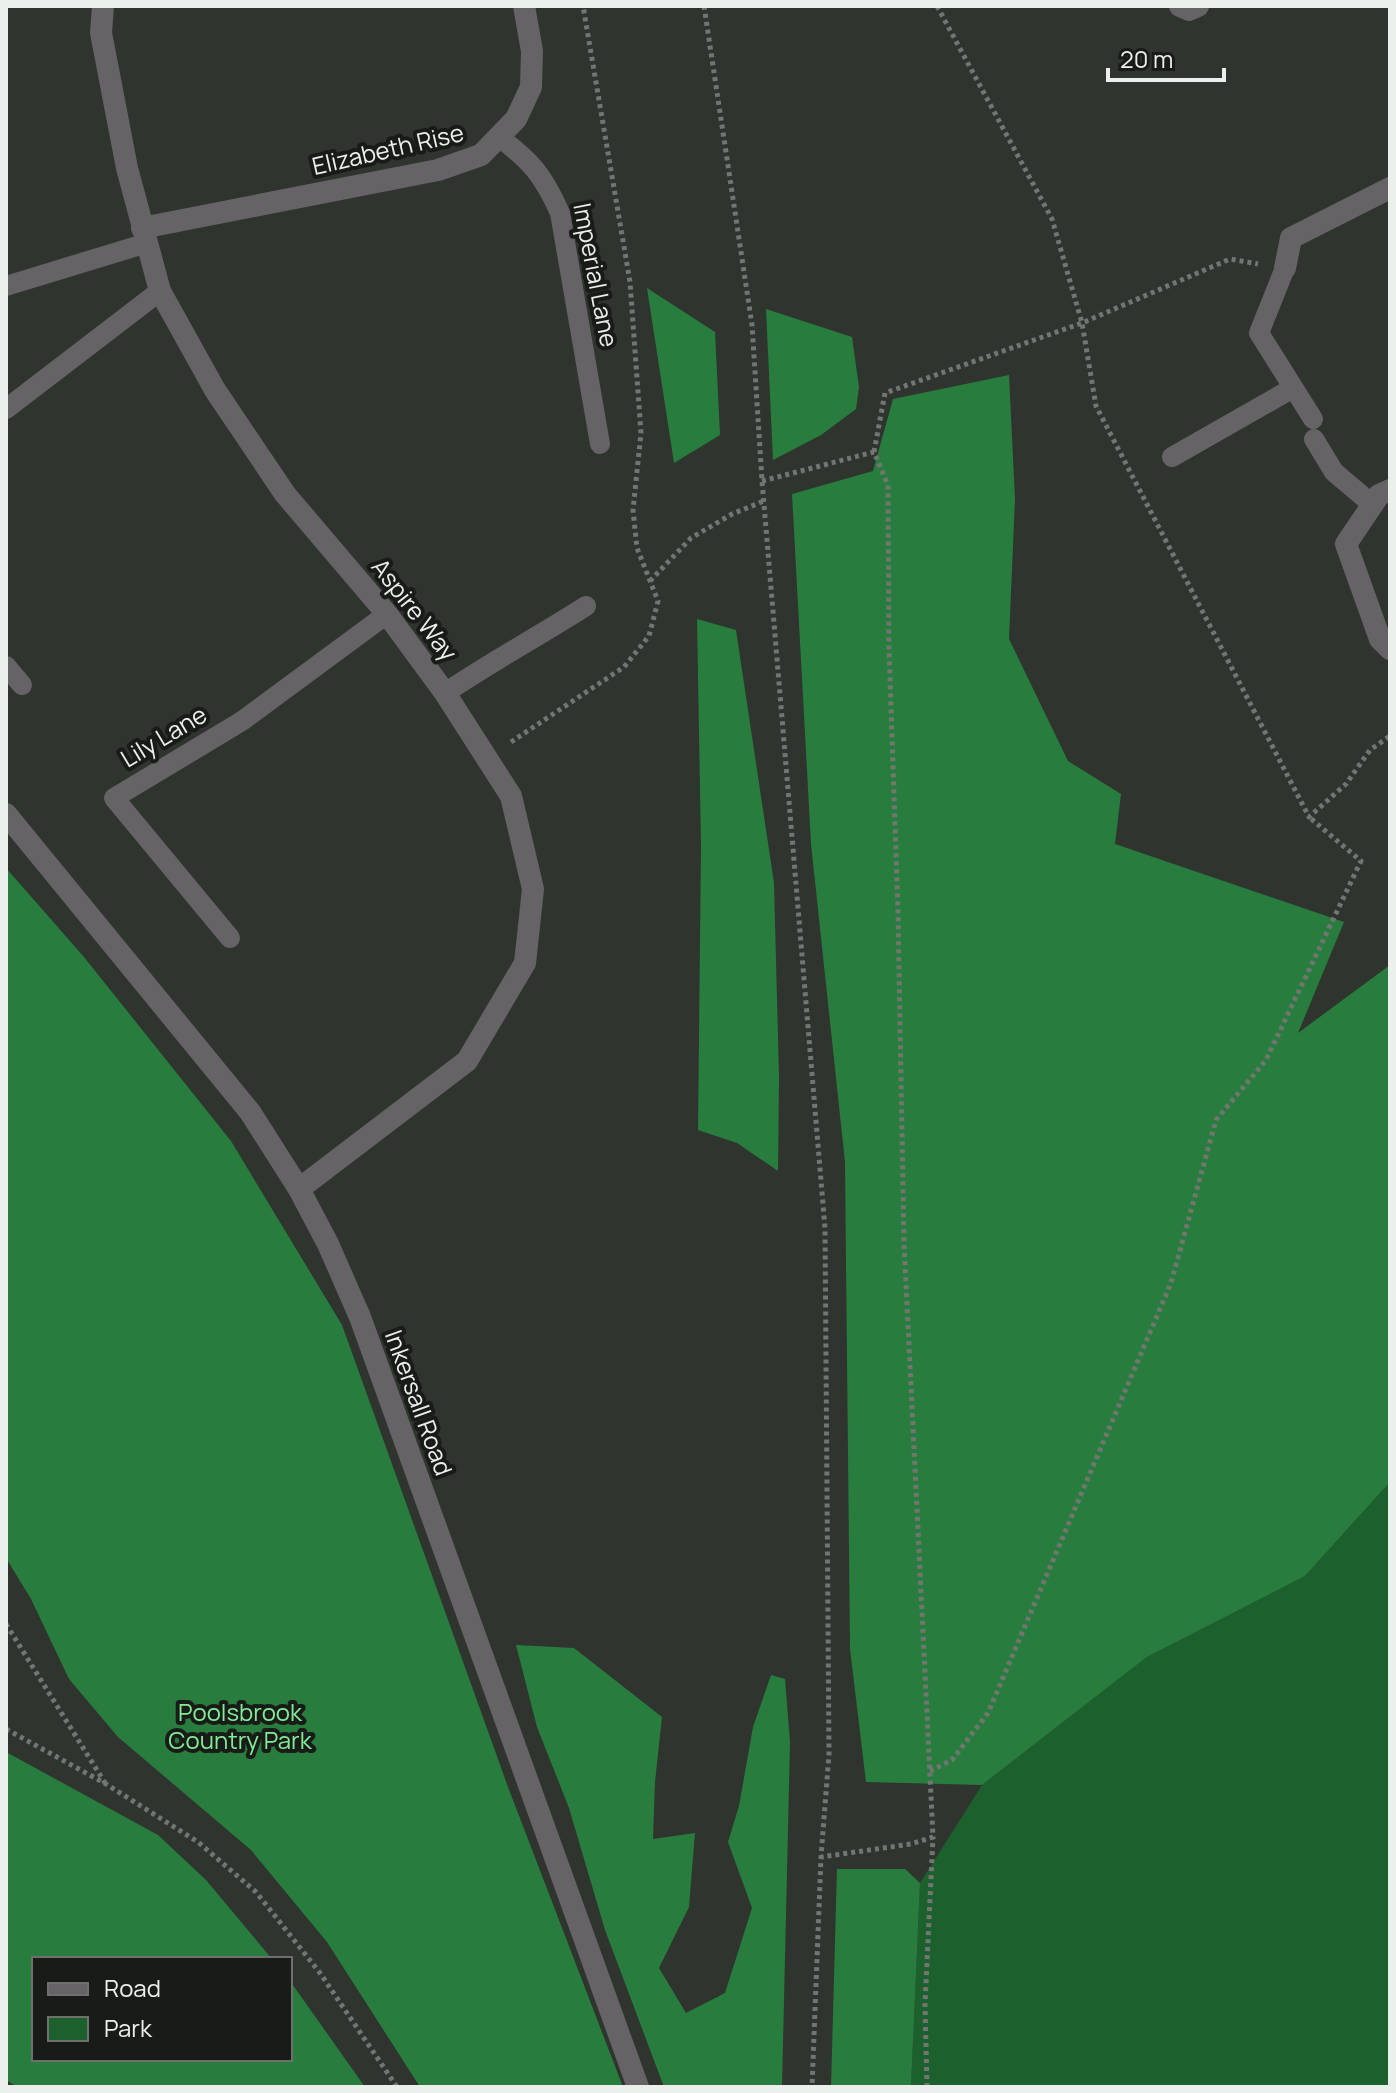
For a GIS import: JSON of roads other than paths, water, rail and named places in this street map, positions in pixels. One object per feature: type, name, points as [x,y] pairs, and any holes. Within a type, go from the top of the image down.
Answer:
[{"type":"street","name":"Aspire Way","points":[[103,6],[101,33],[127,168],[160,291],[215,390],[285,494],[387,614],[445,693],[511,796],[533,889],[525,963],[467,1061],[299,1189]]},
{"type":"street","name":"Elizabeth Rise","points":[[145,235],[438,170],[481,155],[516,119],[531,87],[532,51],[524,6]]},
{"type":"street","points":[[1180,6],[1189,10],[1198,6]]},
{"type":"street","points":[[1285,268],[1291,238],[1390,188]]},
{"type":"street","points":[[1390,490],[1379,495],[1346,544],[1380,639],[1390,649]]},
{"type":"street","name":"Inkersall Road","points":[[6,814],[250,1112],[299,1189],[328,1244],[360,1317],[638,2087]]},
{"type":"lane","name":"Imperial Lane","points":[[499,137],[526,158],[546,181],[560,213],[600,444]]},
{"type":"lane","points":[[6,286],[145,235]]},
{"type":"lane","points":[[1285,268],[1259,333],[1293,388],[1334,472],[1373,505]]},
{"type":"lane","points":[[6,409],[160,291]]},
{"type":"lane","points":[[1172,457],[1293,388]]},
{"type":"lane","points":[[445,693],[500,656],[528,643],[586,606]]},
{"type":"lane","name":"Lily Lane","points":[[230,938],[114,798],[242,721],[387,614]]},
{"type":"lane","points":[[6,666],[22,685]]},
{"type":"park label","name":"Poolsbrook Country Park","points":[[240,1727]]}]
